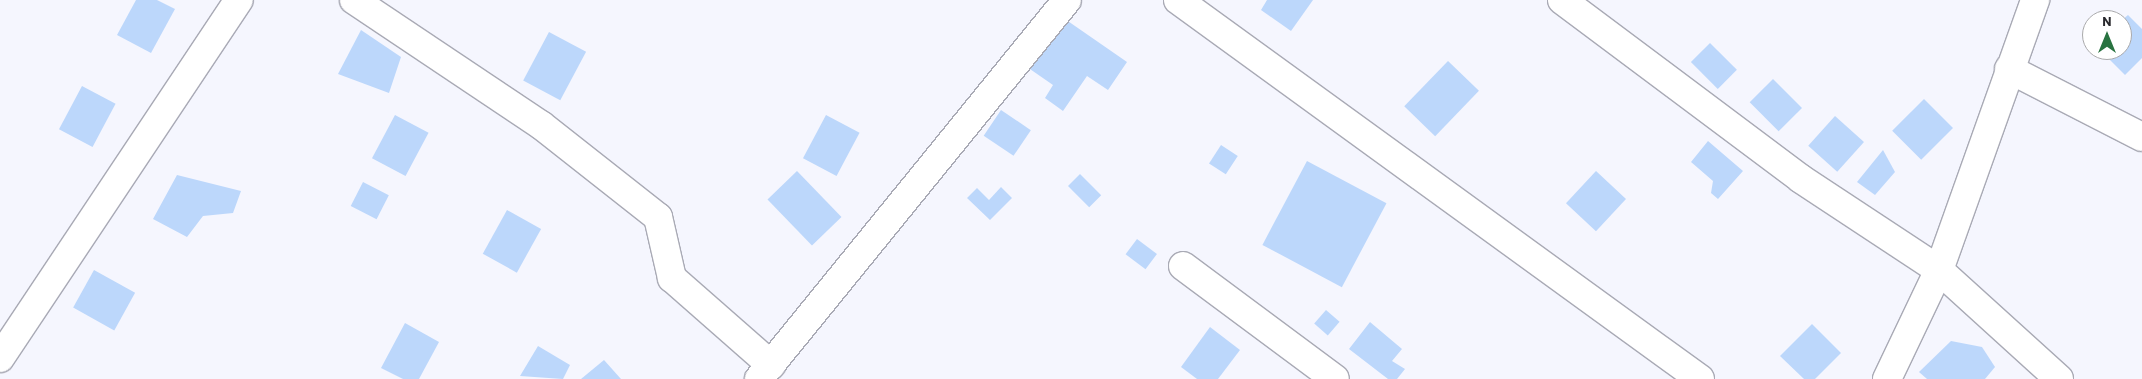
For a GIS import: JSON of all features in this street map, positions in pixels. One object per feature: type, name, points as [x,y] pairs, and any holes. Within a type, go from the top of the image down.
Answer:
[{"type":"street","points":[[0,358],[239,0]]},
{"type":"street","points":[[354,0],[542,126],[658,217],[672,278],[765,372],[1067,0]]},
{"type":"street","points":[[1178,0],[1700,379]]},
{"type":"street","points":[[1562,0],[1801,179],[1939,270],[2059,379]]},
{"type":"street","points":[[1887,379],[1939,270],[2035,0]]},
{"type":"street","points":[[2009,69],[2142,137]]},
{"type":"street","points":[[1183,266],[1335,379]]},
{"type":"building","points":[[136,0],[157,0],[175,9],[151,53],[117,35]]},
{"type":"building","points":[[1267,0],[1313,0],[1291,31],[1261,10]]},
{"type":"building","points":[[1062,17],[1127,62],[1108,90],[1087,76],[1063,111],[1045,98],[1053,85],[1027,67]]},
{"type":"building","points":[[2132,19],[2142,29],[2142,58],[2125,75],[2110,60],[2132,60]]},
{"type":"building","points":[[361,30],[401,57],[389,93],[338,74]]},
{"type":"building","points":[[549,32],[586,52],[560,100],[523,81]]},
{"type":"building","points":[[1710,43],[1737,70],[1718,89],[1691,62]]},
{"type":"building","points":[[1448,61],[1479,91],[1435,136],[1404,106]]},
{"type":"building","points":[[1773,79],[1802,108],[1779,131],[1750,102]]},
{"type":"building","points":[[82,86],[116,104],[93,147],[59,129]]},
{"type":"building","points":[[1924,99],[1953,128],[1921,160],[1892,131]]},
{"type":"building","points":[[1001,110],[1031,130],[1014,156],[984,136]]},
{"type":"building","points":[[395,115],[429,133],[406,176],[372,158]]},
{"type":"building","points":[[826,115],[860,133],[837,176],[803,158]]},
{"type":"building","points":[[1835,116],[1864,142],[1837,172],[1808,146]]},
{"type":"building","points":[[1708,141],[1743,171],[1718,199],[1711,193],[1713,181],[1691,162]]},
{"type":"building","points":[[1221,145],[1238,156],[1226,174],[1209,163]]},
{"type":"building","points":[[1883,150],[1895,172],[1875,195],[1857,182]]},
{"type":"building","points":[[1307,161],[1386,203],[1342,287],[1262,245]]},
{"type":"building","points":[[797,171],[841,217],[812,246],[768,199]]},
{"type":"building","points":[[1596,171],[1626,199],[1596,231],[1566,203]]},
{"type":"building","points":[[1080,174],[1101,195],[1089,207],[1068,186]]},
{"type":"building","points":[[177,175],[241,191],[233,213],[203,216],[187,237],[153,219]]},
{"type":"building","points":[[363,182],[389,195],[377,219],[351,206]]},
{"type":"building","points":[[1001,187],[1012,198],[990,220],[967,198],[977,188],[989,200]]},
{"type":"building","points":[[507,210],[541,229],[517,273],[483,254]]},
{"type":"building","points":[[1137,239],[1157,254],[1146,269],[1126,254]]},
{"type":"building","points":[[94,270],[135,293],[114,330],[73,308]]},
{"type":"building","points":[[1326,310],[1340,322],[1328,335],[1314,324]]},
{"type":"building","points":[[1370,322],[1402,349],[1392,361],[1405,369],[1397,379],[1388,379],[1349,349]]},
{"type":"building","points":[[405,323],[439,342],[419,379],[403,379],[381,368]]},
{"type":"building","points":[[1812,324],[1841,353],[1815,379],[1804,379],[1780,356]]},
{"type":"building","points":[[1210,327],[1240,350],[1218,379],[1197,379],[1181,367]]},
{"type":"building","points":[[1951,341],[1982,347],[1995,367],[1985,379],[1927,379],[1919,372]]},
{"type":"building","points":[[538,346],[570,365],[563,379],[520,376]]},
{"type":"building","points":[[604,360],[621,379],[581,379]]}]
